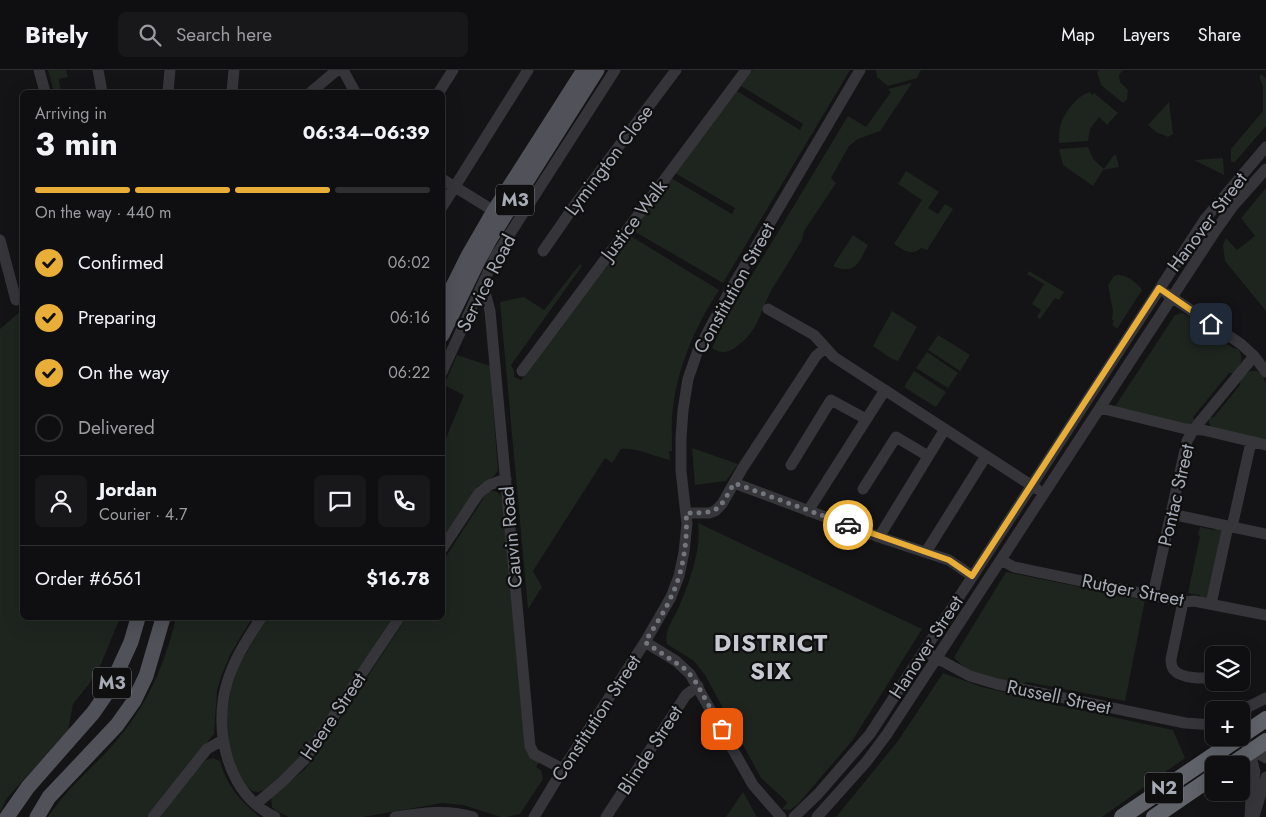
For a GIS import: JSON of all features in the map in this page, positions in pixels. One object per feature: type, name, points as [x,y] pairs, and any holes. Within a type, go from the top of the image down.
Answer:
[{"type":"highway","name":"N2","points":[[1250,734],[1266,719]]},
{"type":"highway","points":[[1244,756],[1266,741]]},
{"type":"highway","name":"N2","points":[[1122,817],[1206,760],[1232,746]]},
{"type":"highway","points":[[1250,757],[1266,750]]},
{"type":"highway","name":"N2","points":[[1154,817],[1205,782]]},
{"type":"main road","name":"M3","points":[[445,302],[468,256],[494,211],[584,70]]},
{"type":"main road","name":"M3","points":[[445,329],[490,239],[597,70]]},
{"type":"main road","name":"M3","points":[[7,817],[28,787],[93,712],[108,690],[131,642],[137,620]]},
{"type":"main road","name":"M3","points":[[37,817],[50,797],[117,725],[134,701],[146,676],[162,620]]},
{"type":"street","points":[[39,70],[45,90]]},
{"type":"street","points":[[98,70],[102,90]]},
{"type":"street","points":[[168,90],[170,70]]},
{"type":"street","points":[[232,90],[234,70]]},
{"type":"street","points":[[313,90],[337,70]]},
{"type":"street","points":[[343,70],[354,90]]},
{"type":"street","points":[[440,90],[453,70]]},
{"type":"street","points":[[445,202],[528,70]]},
{"type":"street","name":"Service Road","points":[[445,366],[495,257],[615,70]]},
{"type":"street","name":"Lymington Close","points":[[543,251],[577,202],[676,70]]},
{"type":"street","name":"Justice Walk","points":[[522,370],[746,70]]},
{"type":"street","name":"Constitution Street","points":[[534,817],[645,642],[671,597],[678,576],[686,534],[686,513],[681,471],[683,410],[688,380],[698,350],[731,289],[860,70]]},
{"type":"street","name":"Hanover Street","points":[[794,817],[818,794],[870,734],[1205,219],[1266,147]]},
{"type":"street","name":"Hanover Street","points":[[817,817],[877,748],[1233,206],[1266,169]]},
{"type":"street","points":[[445,181],[494,211]]},
{"type":"street","points":[[0,240],[3,264],[16,300]]},
{"type":"street","points":[[1159,288],[1241,344],[1254,356],[1266,372]]},
{"type":"street","name":"Cauvin Road","points":[[480,290],[486,296],[490,311],[530,746],[534,754],[563,769]]},
{"type":"street","points":[[768,309],[814,335],[834,357],[1044,494]]},
{"type":"street","points":[[686,513],[709,513],[715,511],[722,504],[816,356],[826,348]]},
{"type":"street","name":"Pontac Street","points":[[1153,595],[1187,441],[1194,429],[1254,356]]},
{"type":"street","points":[[808,510],[885,390]]},
{"type":"street","points":[[791,465],[831,400],[866,419]]},
{"type":"street","points":[[1100,408],[1186,429],[1203,430],[1266,445]]},
{"type":"street","points":[[879,537],[945,429]]},
{"type":"street","points":[[863,489],[896,437],[928,456]]},
{"type":"street","points":[[1211,604],[1251,442]]},
{"type":"street","points":[[926,552],[986,456]]},
{"type":"street","points":[[445,545],[479,493],[489,485],[506,479]]},
{"type":"street","points":[[734,483],[879,537],[949,560],[972,576]]},
{"type":"street","points":[[1171,514],[1266,534]]},
{"type":"street","name":"Rutger Street","points":[[1001,560],[1014,567],[1184,602],[1194,601],[1266,615]]},
{"type":"street","points":[[1184,602],[1171,658],[1171,666],[1175,672],[1182,675],[1205,679]]},
{"type":"street","points":[[260,620],[236,660],[227,684],[222,709],[223,740],[228,764],[237,783],[256,804],[275,817]]},
{"type":"street","name":"Heere Street","points":[[256,804],[305,759],[398,620]]},
{"type":"street","points":[[645,642],[685,669],[698,686],[752,785],[781,817]]},
{"type":"street","name":"Russell Street","points":[[923,650],[970,676],[997,684],[1185,723],[1205,724]]},
{"type":"street","name":"Blinde Street","points":[[606,817],[686,695],[698,686]]},
{"type":"street","points":[[1250,705],[1265,696]]},
{"type":"street","points":[[153,817],[206,749],[223,740]]},
{"type":"street","points":[[1250,745],[1266,758]]},
{"type":"street","points":[[1245,746],[1255,772],[1251,798],[1252,817]]},
{"type":"street","points":[[1252,817],[1262,801],[1266,777]]},
{"type":"street","points":[[396,817],[425,812],[464,814],[473,817]]},
{"type":"shaded area","points":[[48,70],[66,70],[68,77],[59,79],[61,90],[53,90]]},
{"type":"shaded area","points":[[753,70],[850,70],[723,283],[632,230],[671,178],[732,214],[735,208],[675,173],[737,91],[800,130],[803,124],[741,86]]},
{"type":"shaded area","points":[[876,70],[921,70],[917,78],[888,86],[877,77]]},
{"type":"shaded area","points":[[1099,70],[1123,70],[1119,75],[1120,82],[1128,90],[1127,100],[1123,103],[1101,85],[1097,72]]},
{"type":"shaded area","points":[[1261,74],[1266,78],[1266,126],[1234,163],[1231,161],[1231,149],[1263,111],[1263,86],[1259,77]]},
{"type":"shaded area","points":[[912,83],[880,131],[858,139],[849,146],[831,178],[836,183],[804,231],[802,240],[772,289],[750,334],[730,351],[721,352],[712,348],[725,320],[848,116],[866,127],[891,92],[888,89]]},
{"type":"shaded area","points":[[1090,92],[1092,95],[1094,93],[1118,113],[1107,125],[1099,117],[1090,129],[1088,141],[1059,143],[1060,127],[1067,111],[1075,101]]},
{"type":"shaded area","points":[[1169,102],[1173,134],[1168,137],[1156,132],[1148,125]]},
{"type":"shaded area","points":[[1088,147],[1093,159],[1104,169],[1114,155],[1116,155],[1119,167],[1103,170],[1093,186],[1063,165],[1059,149]]},
{"type":"shaded area","points":[[1223,158],[1224,175],[1194,160]]},
{"type":"shaded area","points":[[906,171],[939,192],[928,208],[938,214],[945,204],[953,209],[927,250],[921,248],[911,252],[894,244],[922,200],[898,184]]},
{"type":"shaded area","points":[[1266,188],[1266,311],[1225,261],[1223,245],[1226,238],[1237,250],[1255,236],[1241,218]]},
{"type":"shaded area","points":[[629,235],[719,290],[689,346],[679,377],[672,413],[672,451],[669,451],[670,460],[627,449],[621,449],[612,463],[605,458],[533,571],[542,587],[528,609],[500,302],[524,297],[544,310],[580,264],[582,266],[511,365],[514,377],[521,380]]},
{"type":"shaded area","points":[[853,235],[868,245],[859,262],[855,266],[846,269],[833,266]]},
{"type":"shaded area","points":[[1029,271],[1064,292],[1059,300],[1055,298],[1040,319],[1037,317],[1041,310],[1032,304],[1044,284],[1027,274]]},
{"type":"shaded area","points":[[1117,275],[1131,280],[1142,290],[1117,329],[1112,324],[1114,321],[1112,319],[1113,311],[1108,285],[1114,276]]},
{"type":"shaded area","points":[[892,311],[917,327],[898,361],[873,346]]},
{"type":"shaded area","points":[[20,312],[20,620],[119,620],[101,664],[89,684],[73,704],[68,731],[7,798],[0,812],[0,329]]},
{"type":"shaded area","points":[[1182,313],[1189,316],[1192,322],[1233,348],[1238,349],[1241,356],[1240,365],[1234,373],[1229,373],[1193,417],[1194,421],[1189,424],[1114,408],[1175,315]]},
{"type":"shaded area","points":[[938,335],[970,355],[960,371],[928,350]]},
{"type":"shaded area","points":[[927,352],[958,373],[948,388],[916,368]]},
{"type":"shaded area","points":[[457,355],[490,366],[498,471],[493,477],[478,486],[445,537],[445,440],[464,395],[445,386]]},
{"type":"shaded area","points":[[914,371],[946,392],[936,407],[904,387]]},
{"type":"shaded area","points":[[1250,371],[1257,371],[1263,375],[1266,385],[1266,440],[1212,428],[1209,423],[1209,418],[1214,417],[1240,385],[1243,376]]},
{"type":"shaded area","points":[[692,448],[738,464],[726,481],[695,485]]},
{"type":"shaded area","points":[[490,490],[498,492],[502,497],[525,747],[530,756],[539,762],[536,767],[541,770],[543,779],[520,814],[501,817],[463,805],[442,803],[363,817],[289,817],[276,811],[272,807],[271,798],[306,768],[317,754],[405,620],[445,620],[445,558],[483,499],[483,496]]},
{"type":"shaded area","points":[[698,523],[922,629],[852,741],[798,804],[790,810],[782,809],[787,803],[785,800],[761,778],[705,675],[694,661],[667,644],[668,630],[679,607],[694,566],[698,544]]},
{"type":"shaded area","points":[[1200,527],[1214,530],[1218,528],[1223,532],[1208,598],[1201,599],[1199,595],[1188,593],[1200,536],[1198,535]]},
{"type":"shaded area","points":[[1006,572],[1145,600],[1125,701],[986,676],[960,664],[954,657]]},
{"type":"shaded area","points":[[175,620],[251,620],[231,653],[222,674],[217,690],[214,734],[146,817],[48,817],[72,787],[117,740],[138,712],[161,667]]},
{"type":"shaded area","points":[[266,620],[391,620],[309,748],[264,790],[258,792],[252,791],[248,787],[238,772],[229,746],[227,713],[231,689],[238,667]]},
{"type":"shaded area","points":[[943,673],[982,687],[1024,698],[1173,730],[1185,758],[1102,817],[836,817],[898,741]]},
{"type":"shaded area","points":[[213,758],[220,761],[226,778],[235,792],[260,817],[159,817],[203,763]]},
{"type":"shaded area","points":[[743,792],[757,817],[726,817]]},
{"type":"way so far","points":[[722,729],[694,679],[676,661],[645,642],[671,597],[678,576],[684,552],[687,524],[686,513],[709,513],[715,511],[722,504],[734,483],[848,525]]},
{"type":"district","name":"DISTRICT SIX","points":[[771,656]]},
{"type":"route","points":[[848,525],[949,560],[972,576],[1159,288],[1211,324]]}]
